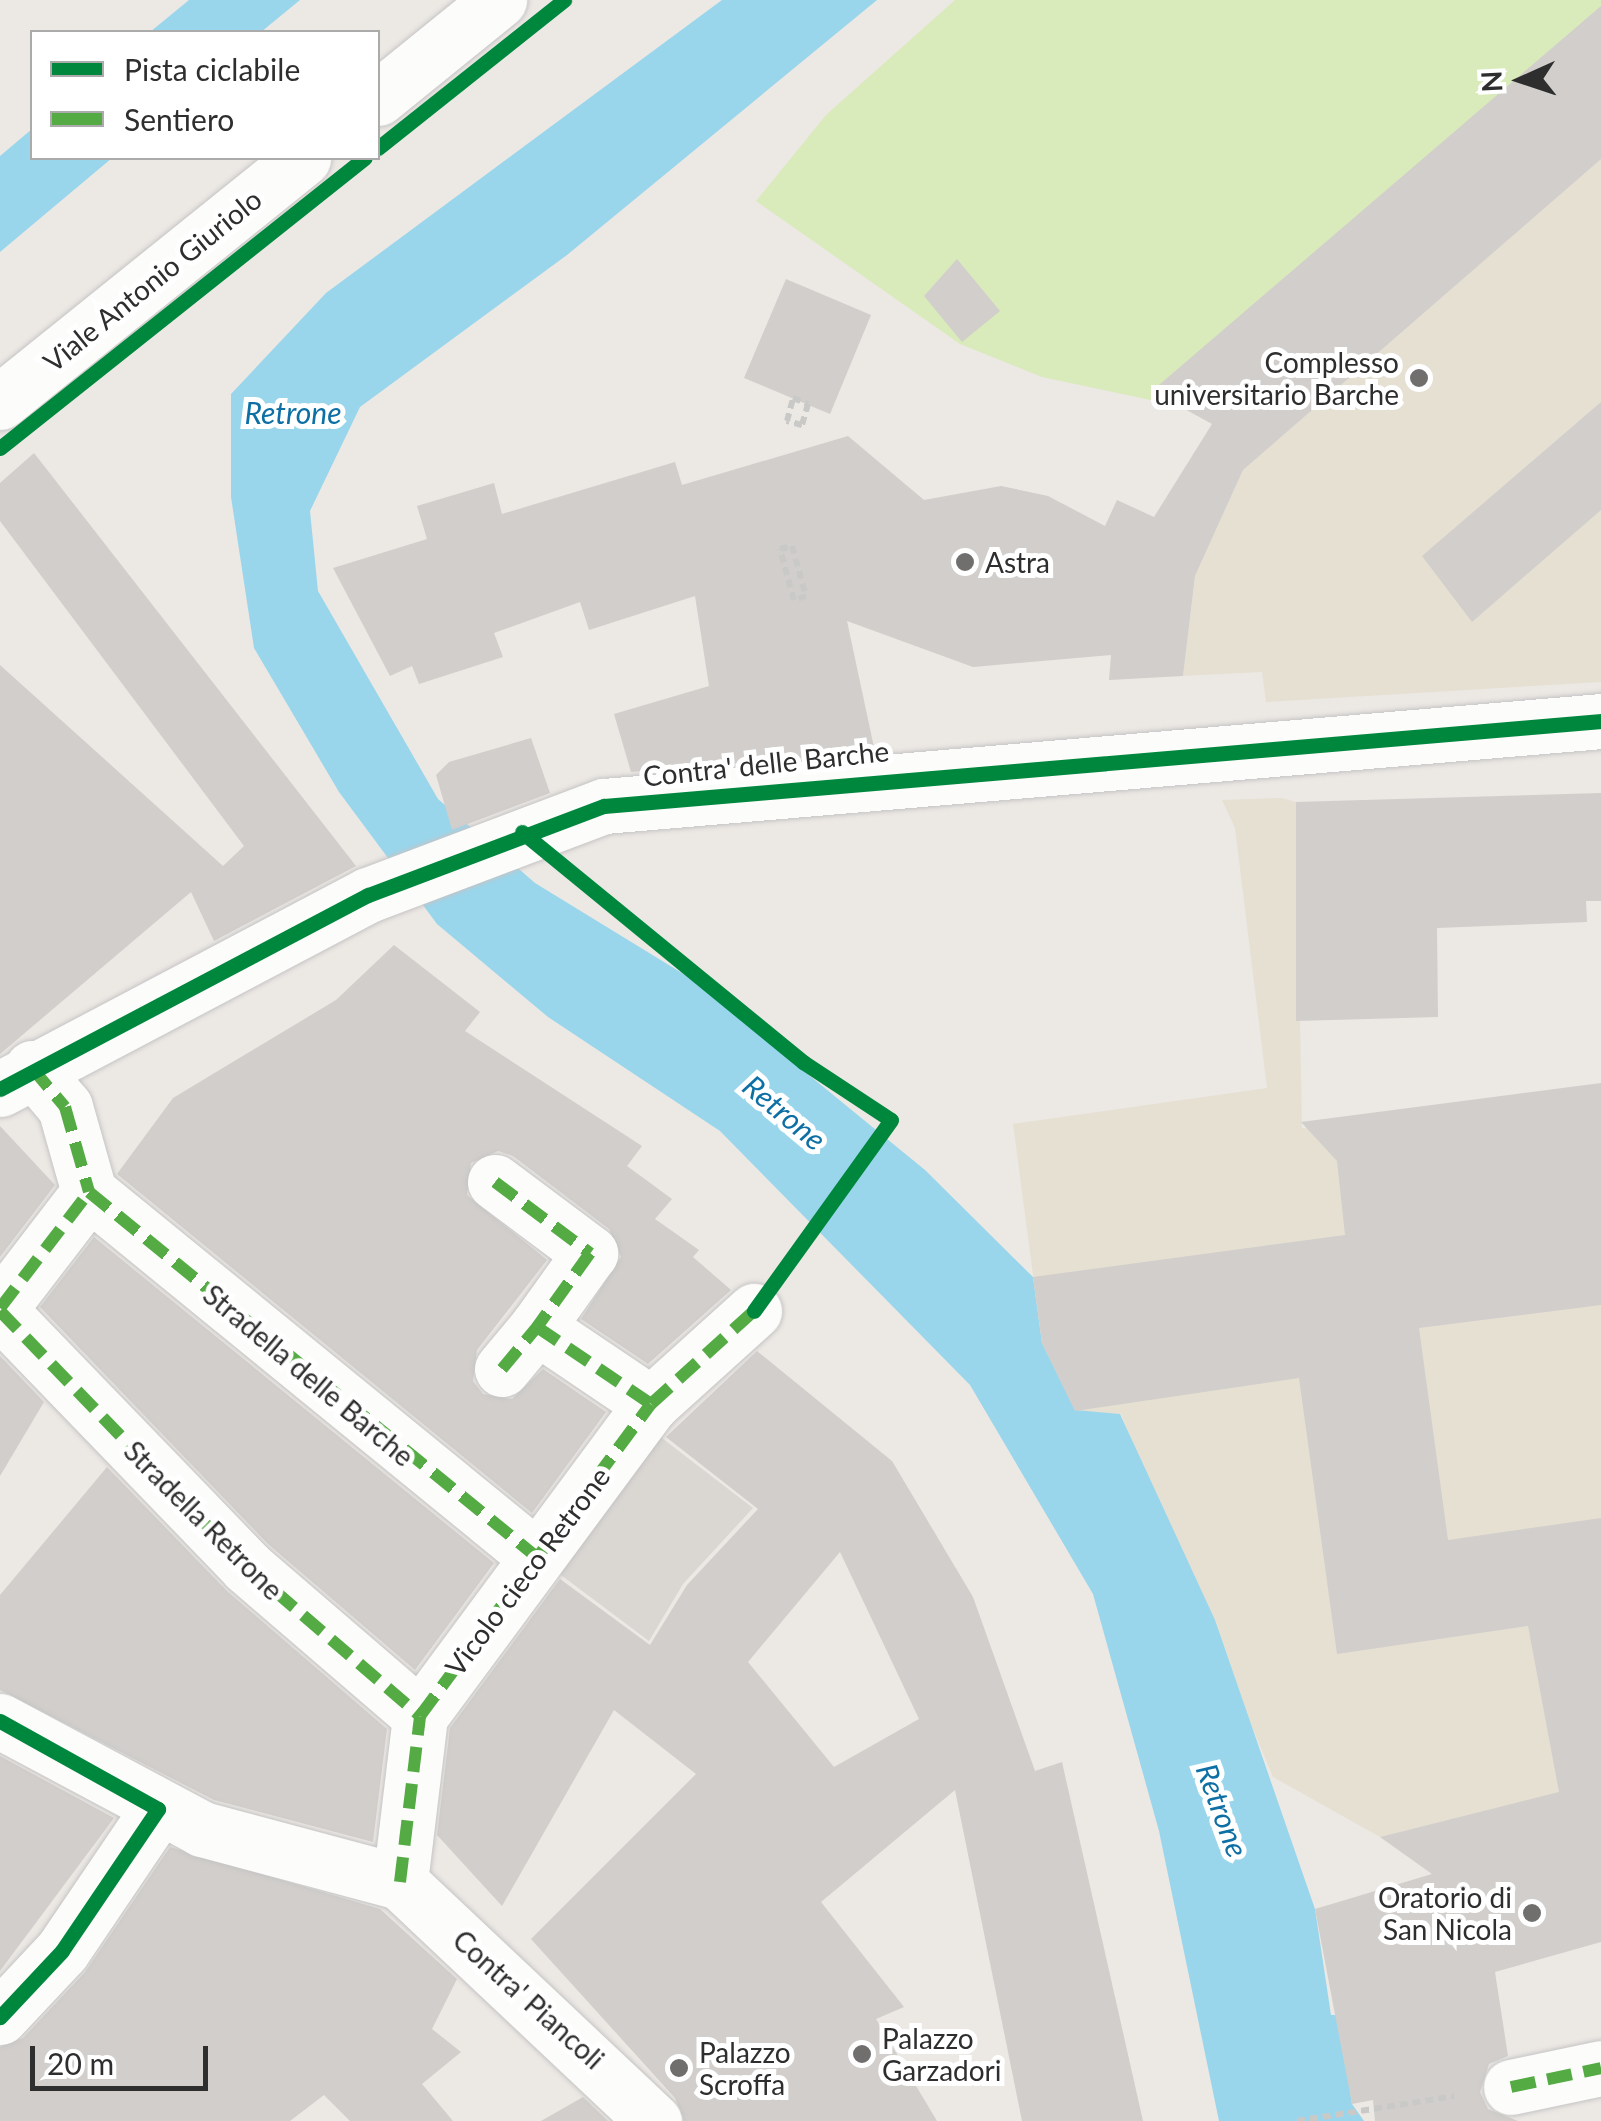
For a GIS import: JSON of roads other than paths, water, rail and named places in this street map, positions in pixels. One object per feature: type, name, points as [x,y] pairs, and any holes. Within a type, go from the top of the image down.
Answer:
[{"type":"street","points":[[380,96],[499,0]]},
{"type":"street","name":"Viale Antonio Giuriolo","points":[[0,402],[302,160]]},
{"type":"street","name":"Contra' delle Barche","points":[[16,1078],[368,894],[522,832],[604,806],[881,776],[1601,721]]},
{"type":"street","name":"Contra' delle Barche","points":[[16,1078],[65,1107],[89,1192]]},
{"type":"street","points":[[496,1182],[590,1253],[502,1370]]},
{"type":"street","points":[[0,1310],[89,1192]]},
{"type":"street","name":"Stradella delle Barche","points":[[89,1192],[533,1554]]},
{"type":"street","name":"Stradella Retrone","points":[[0,1310],[247,1567],[420,1716]]},
{"type":"street","name":"Vicolo cieco Retrone","points":[[400,1882],[420,1716],[533,1554],[651,1404],[754,1311]]},
{"type":"street","points":[[536,1328],[651,1404]]},
{"type":"street","points":[[0,1720],[158,1809],[400,1882]]},
{"type":"street","points":[[0,2017],[62,1951],[158,1809]]},
{"type":"street","name":"Contra' Piancoli","points":[[400,1882],[654,2121]]},
{"type":"street","points":[[1511,2087],[1601,2068]]},
{"type":"water","points":[[189,0],[300,0],[263,30],[152,30]]},
{"type":"water","name":"Retrone","points":[[722,0],[877,0],[567,255],[360,407],[310,511],[318,591],[438,799],[535,883],[690,978],[925,1170],[1033,1277],[1042,1343],[1075,1410],[1120,1414],[1215,1620],[1315,1909],[1331,2015],[1339,2015],[1352,2104],[1364,2121],[1219,2121],[1159,1831],[1093,1594],[970,1385],[720,1131],[548,1017],[437,924],[339,792],[254,648],[231,497],[231,394],[326,293]]},
{"type":"water","points":[[30,131],[30,160],[110,160],[0,252],[0,156]]},
{"type":"place","name":"Complesso universitario Barche","points":[[1419,378]]},
{"type":"place","name":"Astra","points":[[965,562]]},
{"type":"place","name":"Oratorio di San Nicola","points":[[1532,1913]]},
{"type":"place","name":"Palazzo Garzadori","points":[[862,2054]]},
{"type":"place","name":"Palazzo Scroffa","points":[[679,2068]]}]
